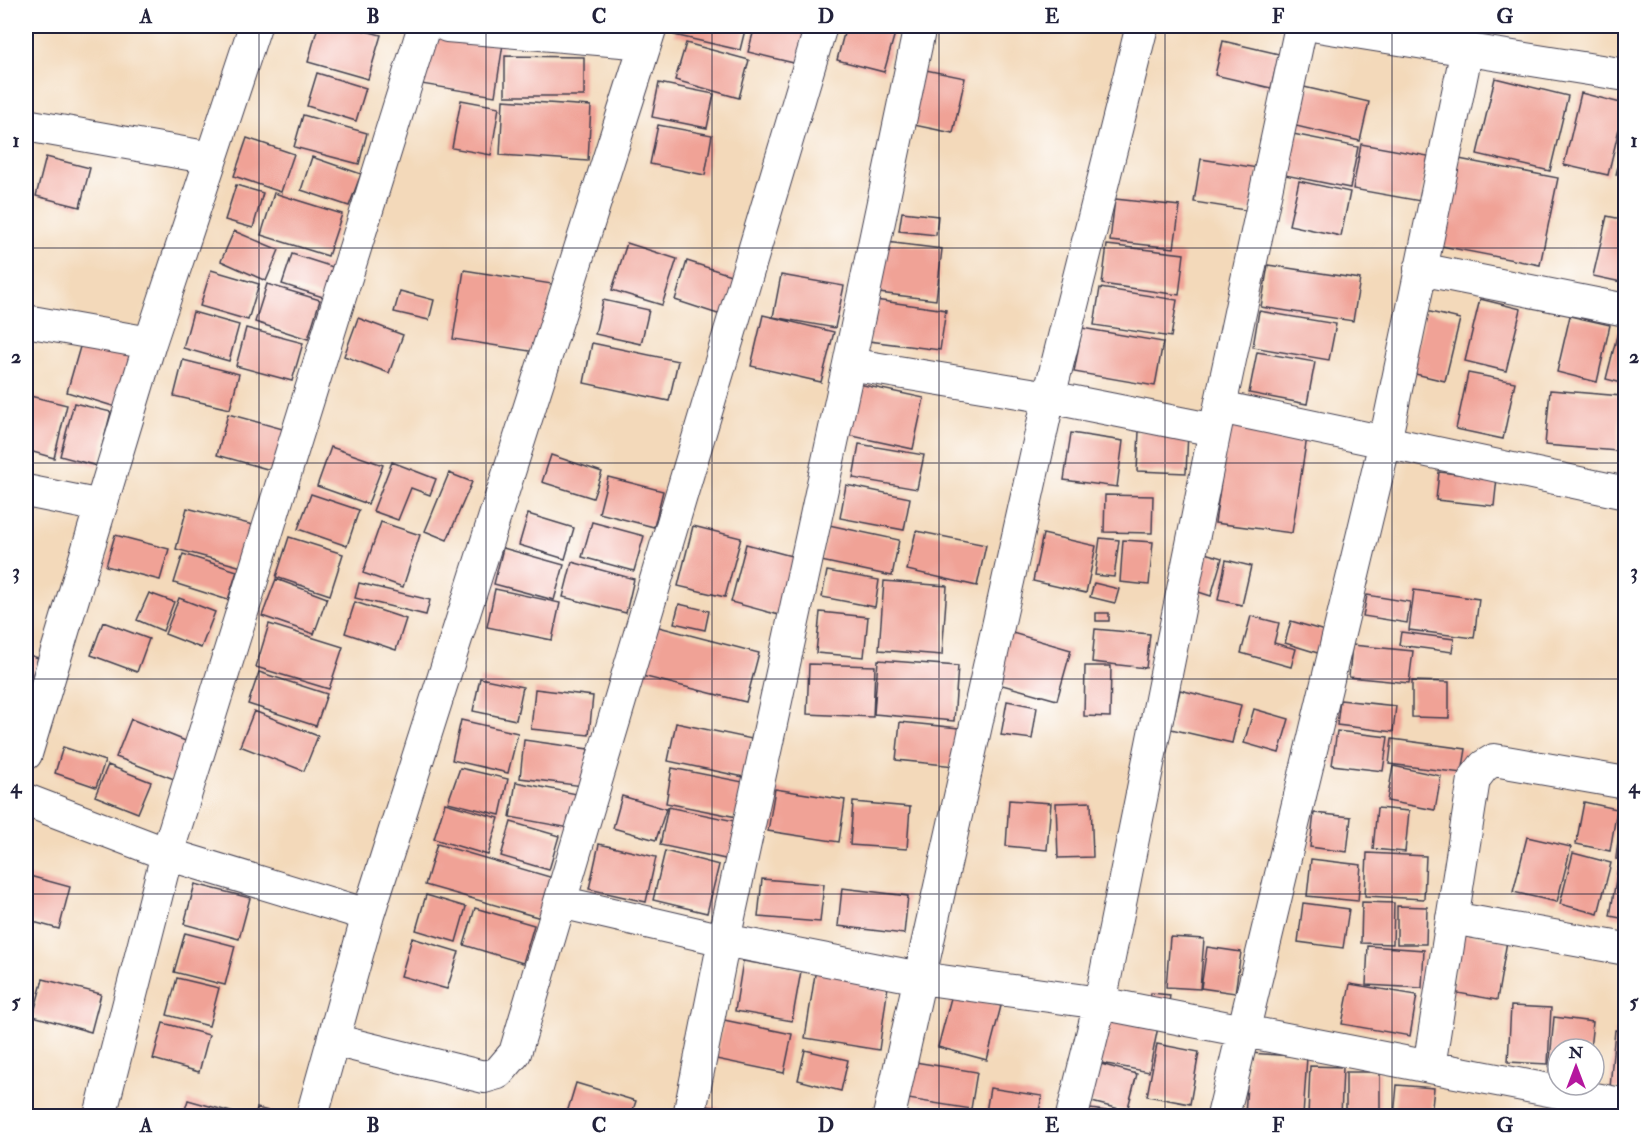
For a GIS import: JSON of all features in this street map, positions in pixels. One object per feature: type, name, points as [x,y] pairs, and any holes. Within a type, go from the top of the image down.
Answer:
[{"type":"street","points":[[26,754],[150,344],[255,26]]},
{"type":"street","points":[[100,1116],[167,854],[424,26]]},
{"type":"street","points":[[312,1116],[368,915],[648,34],[447,26]]},
{"type":"street","points":[[333,1040],[484,1077],[498,1073],[515,1053],[820,26]]},
{"type":"street","points":[[689,1116],[724,940],[920,26]]},
{"type":"street","points":[[889,1116],[1049,397],[1142,26]]},
{"type":"street","points":[[1072,1116],[1100,1004],[1218,419],[1301,26]]},
{"type":"street","points":[[1317,26],[1626,75]]},
{"type":"street","points":[[1223,1116],[1385,442],[1467,49]]},
{"type":"street","points":[[26,125],[211,158]]},
{"type":"street","points":[[1420,269],[1626,310]]},
{"type":"street","points":[[26,321],[150,344]]},
{"type":"street","points":[[849,364],[1049,397],[1385,442],[1626,493]]},
{"type":"street","points":[[26,491],[101,506]]},
{"type":"street","points":[[1429,1067],[1474,779],[1484,766],[1494,760],[1626,783]]},
{"type":"street","points":[[26,800],[167,854],[368,915]]},
{"type":"street","points":[[560,902],[724,940],[920,978],[1100,1004],[1626,1105]]},
{"type":"street","points":[[1452,918],[1626,949]]},
{"type":"building","points":[[318,26],[347,26],[381,35],[368,79],[308,62]]},
{"type":"building","points":[[677,26],[746,26],[740,50],[674,35]]},
{"type":"building","points":[[755,26],[808,26],[798,64],[748,52]]},
{"type":"building","points":[[846,26],[897,26],[884,72],[837,60]]},
{"type":"building","points":[[429,33],[503,44],[495,96],[421,84]]},
{"type":"building","points":[[1223,41],[1279,54],[1271,88],[1215,75]]},
{"type":"building","points":[[686,43],[749,60],[739,98],[675,80]]},
{"type":"building","points":[[505,56],[584,57],[584,96],[505,96]]},
{"type":"building","points":[[921,69],[965,78],[953,133],[909,124]]},
{"type":"building","points":[[317,73],[366,88],[356,121],[307,106]]},
{"type":"building","points":[[1495,78],[1568,96],[1550,171],[1477,154]]},
{"type":"building","points":[[659,83],[714,94],[707,128],[652,117]]},
{"type":"building","points":[[1304,87],[1369,102],[1360,141],[1296,126]]},
{"type":"building","points":[[1581,93],[1625,104],[1608,175],[1564,165]]},
{"type":"building","points":[[461,100],[499,107],[491,155],[452,148]]},
{"type":"building","points":[[503,100],[591,106],[588,161],[500,155]]},
{"type":"building","points":[[303,115],[367,133],[359,164],[294,147]]},
{"type":"building","points":[[658,125],[712,135],[705,175],[650,164]]},
{"type":"building","points":[[1293,134],[1358,147],[1350,188],[1285,175]]},
{"type":"building","points":[[247,138],[294,154],[281,192],[234,176]]},
{"type":"building","points":[[1626,139],[1626,177],[1616,175]]},
{"type":"building","points":[[1361,144],[1428,156],[1420,201],[1353,189]]},
{"type":"building","points":[[46,157],[90,168],[80,207],[36,196]]},
{"type":"building","points":[[312,157],[361,174],[349,206],[301,190]]},
{"type":"building","points":[[1201,159],[1258,168],[1251,211],[1194,202]]},
{"type":"building","points":[[1459,159],[1558,178],[1540,265],[1441,246]]},
{"type":"building","points":[[1299,181],[1350,192],[1341,236],[1289,225]]},
{"type":"building","points":[[236,185],[263,193],[253,228],[225,220]]},
{"type":"building","points":[[274,193],[342,214],[328,256],[261,235]]},
{"type":"building","points":[[1115,199],[1180,206],[1174,248],[1110,241]]},
{"type":"building","points":[[902,212],[938,216],[936,235],[899,231]]},
{"type":"building","points":[[1607,216],[1626,220],[1626,283],[1593,276]]},
{"type":"building","points":[[234,231],[279,250],[266,281],[221,261]]},
{"type":"building","points":[[886,242],[942,249],[936,300],[879,293]]},
{"type":"building","points":[[627,243],[677,259],[662,305],[612,290]]},
{"type":"building","points":[[1107,245],[1184,254],[1179,295],[1102,284]]},
{"type":"building","points":[[292,254],[336,268],[326,298],[282,284]]},
{"type":"building","points":[[687,261],[737,277],[724,316],[675,300]]},
{"type":"building","points":[[1268,265],[1360,279],[1353,321],[1261,307]]},
{"type":"building","points":[[211,270],[259,284],[248,320],[200,306]]},
{"type":"building","points":[[464,270],[552,284],[542,353],[453,339]]},
{"type":"building","points":[[781,275],[844,286],[835,328],[773,317]]},
{"type":"building","points":[[267,284],[320,300],[308,339],[255,322]]},
{"type":"building","points":[[1100,288],[1177,300],[1171,337],[1094,325]]},
{"type":"building","points":[[400,291],[434,300],[429,320],[394,312]]},
{"type":"building","points":[[1480,299],[1521,309],[1506,371],[1465,361]]},
{"type":"building","points":[[603,300],[649,310],[641,344],[595,334]]},
{"type":"building","points":[[875,300],[946,310],[940,350],[869,341]]},
{"type":"building","points":[[1259,311],[1336,324],[1329,360],[1253,347]]},
{"type":"building","points":[[1426,311],[1460,319],[1445,381],[1411,373]]},
{"type":"building","points":[[193,312],[239,325],[229,361],[183,348]]},
{"type":"building","points":[[763,315],[834,332],[821,382],[751,366]]},
{"type":"building","points":[[1570,316],[1610,325],[1597,382],[1557,372]]},
{"type":"building","points":[[358,318],[403,335],[389,373],[344,356]]},
{"type":"building","points":[[1621,320],[1626,322],[1626,384],[1606,379]]},
{"type":"building","points":[[246,328],[303,343],[292,381],[236,366]]},
{"type":"building","points":[[1082,328],[1163,342],[1155,386],[1074,372]]},
{"type":"building","points":[[82,340],[132,355],[116,407],[67,392]]},
{"type":"building","points":[[592,343],[678,361],[669,401],[584,383]]},
{"type":"building","points":[[1257,352],[1315,362],[1307,404],[1249,393]]},
{"type":"building","points":[[183,360],[239,374],[230,409],[174,396]]},
{"type":"building","points":[[1468,373],[1515,382],[1503,439],[1456,429]]},
{"type":"building","points":[[854,383],[924,398],[913,449],[843,434]]},
{"type":"building","points":[[1550,390],[1622,396],[1617,451],[1545,445]]},
{"type":"building","points":[[26,395],[67,405],[54,458],[26,450]]},
{"type":"building","points":[[74,403],[111,412],[97,466],[60,456]]},
{"type":"building","points":[[228,414],[290,431],[278,472],[217,455]]},
{"type":"building","points":[[1229,425],[1307,437],[1292,533],[1215,523]]},
{"type":"building","points":[[1139,431],[1188,433],[1186,473],[1137,471]]},
{"type":"building","points":[[1071,433],[1123,441],[1117,487],[1064,480]]},
{"type":"building","points":[[859,444],[924,455],[917,489],[853,478]]},
{"type":"building","points":[[331,447],[383,465],[368,504],[317,486]]},
{"type":"building","points":[[551,455],[602,472],[593,498],[542,482]]},
{"type":"building","points":[[392,462],[436,479],[430,495],[411,488],[398,520],[373,511]]},
{"type":"building","points":[[1439,472],[1497,478],[1494,506],[1436,500]]},
{"type":"building","points":[[449,473],[472,482],[447,540],[425,531]]},
{"type":"building","points":[[608,477],[663,491],[654,527],[599,513]]},
{"type":"building","points":[[846,485],[910,498],[904,530],[840,518]]},
{"type":"building","points":[[311,494],[359,510],[347,546],[298,529]]},
{"type":"building","points":[[1105,495],[1153,496],[1152,533],[1104,532]]},
{"type":"building","points":[[187,508],[253,525],[242,567],[176,549]]},
{"type":"building","points":[[528,514],[574,528],[565,559],[519,545]]},
{"type":"building","points":[[381,522],[420,535],[403,587],[363,573]]},
{"type":"building","points":[[592,522],[644,536],[634,571],[582,557]]},
{"type":"building","points":[[829,525],[899,540],[892,576],[821,561]]},
{"type":"building","points":[[693,526],[741,538],[725,597],[678,586]]},
{"type":"building","points":[[916,531],[986,545],[977,586],[907,570]]},
{"type":"building","points":[[1043,534],[1096,546],[1086,593],[1033,581]]},
{"type":"building","points":[[115,535],[169,549],[160,580],[106,566]]},
{"type":"building","points":[[289,537],[343,554],[330,595],[276,577]]},
{"type":"building","points":[[1100,538],[1119,540],[1114,577],[1095,575]]},
{"type":"building","points":[[1123,540],[1153,542],[1149,585],[1120,582]]},
{"type":"building","points":[[746,544],[795,557],[779,615],[731,602]]},
{"type":"building","points":[[503,548],[564,565],[554,600],[494,584]]},
{"type":"building","points":[[1198,551],[1222,558],[1211,596],[1186,588]]},
{"type":"building","points":[[183,554],[237,571],[228,600],[174,583]]},
{"type":"building","points":[[1226,560],[1251,566],[1242,605],[1218,600]]},
{"type":"building","points":[[572,562],[634,579],[626,613],[563,597]]},
{"type":"building","points":[[827,571],[879,580],[875,607],[822,597]]},
{"type":"building","points":[[276,579],[327,598],[314,634],[262,616]]},
{"type":"building","points":[[884,581],[947,586],[942,655],[879,650]]},
{"type":"building","points":[[359,583],[430,600],[426,615],[355,598]]},
{"type":"building","points":[[1094,583],[1119,589],[1115,603],[1090,597]]},
{"type":"building","points":[[495,589],[560,603],[552,640],[487,627]]},
{"type":"building","points":[[1414,590],[1479,599],[1474,638],[1409,630]]},
{"type":"building","points":[[149,593],[174,602],[163,631],[137,620]]},
{"type":"building","points":[[1367,595],[1410,602],[1407,623],[1363,616]]},
{"type":"building","points":[[179,598],[215,612],[201,648],[165,634]]},
{"type":"building","points":[[355,602],[406,619],[396,650],[345,633]]},
{"type":"building","points":[[679,604],[709,611],[705,630],[674,623]]},
{"type":"building","points":[[820,612],[868,617],[864,657],[816,653]]},
{"type":"building","points":[[1096,613],[1109,613],[1109,621],[1096,621]]},
{"type":"building","points":[[1251,616],[1279,623],[1274,643],[1296,649],[1291,667],[1241,653]]},
{"type":"building","points":[[1291,621],[1328,632],[1321,654],[1285,643]]},
{"type":"building","points":[[103,622],[149,639],[137,672],[91,655]]},
{"type":"building","points":[[269,624],[343,647],[329,689],[256,667]]},
{"type":"building","points":[[655,626],[759,653],[746,702],[642,676]]},
{"type":"building","points":[[1095,629],[1150,634],[1146,668],[1092,662]]},
{"type":"building","points":[[1009,632],[1071,650],[1057,700],[995,683]]},
{"type":"building","points":[[1401,632],[1454,639],[1452,652],[1399,645]]},
{"type":"building","points":[[1352,645],[1413,651],[1409,683],[1349,677]]},
{"type":"building","points":[[26,654],[38,658],[26,696]]},
{"type":"building","points":[[878,660],[958,666],[954,721],[874,714]]},
{"type":"building","points":[[809,664],[875,666],[873,717],[807,714]]},
{"type":"building","points":[[1085,666],[1111,666],[1110,717],[1084,716]]},
{"type":"building","points":[[259,672],[327,694],[316,726],[248,704]]},
{"type":"building","points":[[480,678],[523,687],[516,720],[473,711]]},
{"type":"building","points":[[1412,681],[1449,682],[1449,718],[1412,717]]},
{"type":"building","points":[[535,689],[593,696],[589,735],[531,729]]},
{"type":"building","points":[[1180,690],[1241,705],[1232,743],[1171,729]]},
{"type":"building","points":[[1340,700],[1396,706],[1393,732],[1337,725]]},
{"type":"building","points":[[1007,701],[1037,707],[1032,739],[1001,735]]},
{"type":"building","points":[[1254,709],[1289,719],[1279,753],[1244,743]]},
{"type":"building","points":[[254,711],[318,736],[304,771],[240,746]]},
{"type":"building","points":[[131,719],[188,742],[174,779],[116,757]]},
{"type":"building","points":[[461,720],[518,733],[508,773],[452,760]]},
{"type":"building","points":[[900,722],[959,728],[955,766],[896,760]]},
{"type":"building","points":[[676,723],[752,739],[744,777],[668,761]]},
{"type":"building","points":[[1337,731],[1388,737],[1383,771],[1332,765]]},
{"type":"building","points":[[1392,739],[1466,749],[1462,773],[1389,764]]},
{"type":"building","points":[[524,740],[588,749],[583,786],[520,778]]},
{"type":"building","points":[[63,747],[105,761],[96,787],[55,773]]},
{"type":"building","points":[[108,765],[151,782],[138,813],[95,796]]},
{"type":"building","points":[[1393,766],[1441,776],[1435,810],[1387,801]]},
{"type":"building","points":[[460,768],[508,779],[500,815],[448,802]]},
{"type":"building","points":[[672,768],[743,782],[737,817],[666,803]]},
{"type":"building","points":[[516,782],[582,795],[575,829],[510,817]]},
{"type":"building","points":[[775,789],[845,800],[839,842],[768,831]]},
{"type":"building","points":[[622,796],[666,809],[656,840],[613,828]]},
{"type":"building","points":[[1009,800],[1051,803],[1047,850],[1006,846]]},
{"type":"building","points":[[853,802],[910,807],[907,849],[850,845]]},
{"type":"building","points":[[1091,802],[1093,857],[1058,858],[1056,803]]},
{"type":"building","points":[[1584,802],[1617,809],[1610,851],[1576,844]]},
{"type":"building","points":[[445,803],[499,818],[488,855],[434,839]]},
{"type":"building","points":[[1622,804],[1626,805],[1626,860],[1616,859]]},
{"type":"building","points":[[668,807],[739,822],[730,860],[660,845]]},
{"type":"building","points":[[1377,808],[1409,811],[1405,852],[1373,849]]},
{"type":"building","points":[[1314,813],[1351,817],[1347,852],[1310,847]]},
{"type":"building","points":[[511,822],[559,836],[549,870],[501,856]]},
{"type":"building","points":[[1527,837],[1571,847],[1557,902],[1513,892]]},
{"type":"building","points":[[437,844],[560,880],[548,920],[425,885]]},
{"type":"building","points":[[599,844],[656,857],[646,902],[589,889]]},
{"type":"building","points":[[665,851],[719,865],[707,913],[653,900]]},
{"type":"building","points":[[1367,853],[1426,856],[1424,899],[1365,896]]},
{"type":"building","points":[[1573,853],[1611,863],[1598,914],[1560,904]]},
{"type":"building","points":[[1311,859],[1361,865],[1358,901],[1307,896]]},
{"type":"building","points":[[1618,868],[1626,870],[1626,919],[1610,916]]},
{"type":"building","points":[[26,875],[70,887],[59,929],[26,920]]},
{"type":"building","points":[[762,879],[824,884],[820,922],[758,917]]},
{"type":"building","points":[[195,884],[250,898],[239,939],[184,924]]},
{"type":"building","points":[[842,888],[908,896],[904,934],[838,926]]},
{"type":"building","points":[[426,895],[466,907],[456,942],[416,930]]},
{"type":"building","points":[[1362,902],[1394,903],[1393,944],[1361,943]]},
{"type":"building","points":[[1303,903],[1349,909],[1343,948],[1298,942]]},
{"type":"building","points":[[1397,906],[1427,907],[1426,944],[1397,944]]},
{"type":"building","points":[[475,908],[534,925],[523,963],[464,945]]},
{"type":"building","points":[[185,933],[235,946],[225,985],[174,972]]},
{"type":"building","points":[[1462,934],[1507,941],[1497,1000],[1452,992]]},
{"type":"building","points":[[1170,937],[1204,939],[1200,989],[1166,987]]},
{"type":"building","points":[[412,938],[459,952],[447,989],[401,976]]},
{"type":"building","points":[[1368,946],[1424,950],[1422,988],[1366,985]]},
{"type":"building","points":[[1207,947],[1241,952],[1235,993],[1201,988]]},
{"type":"building","points":[[743,961],[801,971],[792,1021],[735,1011]]},
{"type":"building","points":[[816,968],[889,979],[879,1050],[805,1038]]},
{"type":"building","points":[[177,978],[219,988],[209,1026],[167,1015]]},
{"type":"building","points":[[43,979],[101,994],[91,1032],[33,1016]]},
{"type":"building","points":[[1350,984],[1417,995],[1410,1036],[1342,1024]]},
{"type":"building","points":[[1151,993],[1170,995],[1168,1011],[1149,1009]]},
{"type":"building","points":[[952,994],[1001,1006],[987,1060],[938,1047]]},
{"type":"building","points":[[1511,1006],[1551,1008],[1549,1037],[1546,1037],[1546,1064],[1508,1062]]},
{"type":"building","points":[[1104,1017],[1158,1027],[1149,1072],[1096,1062]]},
{"type":"building","points":[[1554,1017],[1593,1022],[1591,1037],[1552,1037]]},
{"type":"building","points":[[724,1020],[792,1034],[784,1073],[716,1059]]},
{"type":"building","points":[[163,1023],[209,1035],[199,1072],[153,1059]]},
{"type":"building","points":[[1615,1030],[1626,1031],[1626,1090],[1610,1088]]},
{"type":"building","points":[[1157,1044],[1199,1052],[1190,1104],[1147,1096]]},
{"type":"building","points":[[805,1050],[848,1060],[841,1091],[798,1080]]},
{"type":"building","points":[[1249,1053],[1307,1057],[1303,1116],[1245,1116]]},
{"type":"building","points":[[1090,1061],[1137,1074],[1127,1111],[1080,1099]]},
{"type":"building","points":[[915,1062],[977,1072],[971,1109],[908,1099]]},
{"type":"building","points":[[1310,1066],[1343,1067],[1341,1116],[1308,1116]]},
{"type":"building","points":[[1346,1072],[1380,1072],[1380,1116],[1346,1116]]},
{"type":"building","points":[[576,1083],[636,1101],[631,1116],[566,1116]]},
{"type":"building","points":[[1397,1085],[1434,1088],[1431,1116],[1394,1116]]},
{"type":"building","points":[[990,1088],[1042,1096],[1038,1116],[986,1112]]},
{"type":"building","points":[[188,1100],[245,1116],[183,1116]]},
{"type":"building","points":[[706,1106],[762,1115],[762,1116],[704,1116]]},
{"type":"building","points":[[257,1108],[287,1116],[255,1116]]},
{"type":"building","points":[[1081,1108],[1132,1114],[1132,1116],[1080,1116]]}]
